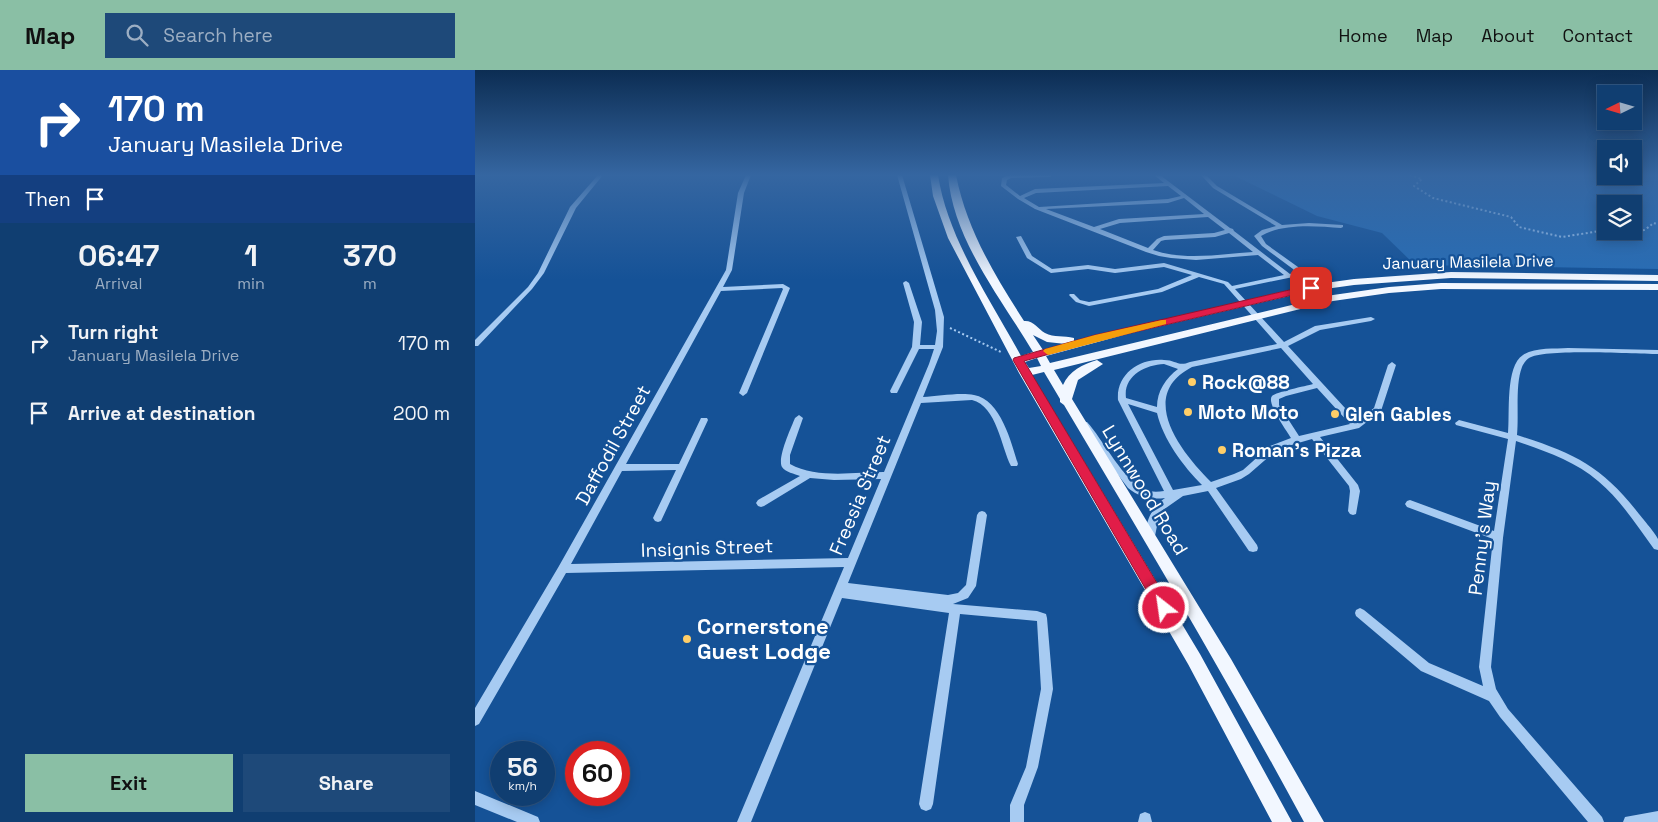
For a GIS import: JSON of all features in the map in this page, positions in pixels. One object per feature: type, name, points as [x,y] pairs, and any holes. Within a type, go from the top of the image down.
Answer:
[{"type":"main road","points":[[942,210],[952,238],[1022,366],[1195,659],[1282,822]]},
{"type":"main road","name":"Lynnwood Road","points":[[961,210],[974,243],[1066,402],[1151,540],[1279,758],[1314,822]]},
{"type":"main road","name":"January Masilela Drive","points":[[1022,366],[1039,354],[1095,338],[1311,288],[1354,282],[1451,275],[1658,278]]},
{"type":"main road","name":"January Masilela Drive","points":[[1022,366],[1047,369],[1333,298],[1425,286],[1658,287]]},
{"type":"main road","points":[[1007,300],[1029,326],[1045,338],[1060,341],[1095,338]]},
{"type":"main road","points":[[1066,402],[1067,387],[1071,377],[1146,345]]},
{"type":"street","points":[[475,344],[530,288],[541,273],[572,210]]},
{"type":"street","name":"Daffodil Street","points":[[475,720],[563,569],[729,270],[738,210]]},
{"type":"street","name":"Freesia Street","points":[[744,822],[939,347],[941,324],[910,210]]},
{"type":"street","points":[[1042,210],[1148,251],[1172,257],[1260,253]]},
{"type":"street","points":[[1204,210],[1289,276]]},
{"type":"street","points":[[1252,210],[1281,228]]},
{"type":"street","points":[[1092,230],[1119,221],[1210,215]]},
{"type":"street","points":[[1232,288],[1296,275],[1298,272],[1296,268],[1264,246],[1257,236],[1262,231],[1281,228],[1341,226]]},
{"type":"street","points":[[1148,251],[1159,240],[1164,238],[1215,235],[1231,230]]},
{"type":"street","points":[[1019,237],[1029,257],[1051,271],[1088,267],[1115,271],[1160,265],[1224,282],[1232,288],[1244,304],[1284,345],[1356,426]]},
{"type":"street","points":[[1072,295],[1078,301],[1089,304],[1159,291],[1199,275]]},
{"type":"street","points":[[894,391],[917,347],[918,322],[906,283]]},
{"type":"street","points":[[718,290],[783,286],[787,288],[743,393]]},
{"type":"street","points":[[1253,548],[1209,486],[1195,472],[1169,432],[1161,411],[1163,394],[1169,381],[1183,368],[1197,363],[1284,345],[1318,328],[1371,319]]},
{"type":"street","points":[[917,347],[939,347]]},
{"type":"street","name":"Penny's Way","points":[[1597,822],[1492,696],[1487,682],[1485,667],[1498,538],[1513,437],[1516,374],[1519,363],[1524,357],[1543,351],[1658,352]]},
{"type":"street","points":[[1170,494],[1122,400],[1122,389],[1126,378],[1145,365],[1165,362],[1183,368]]},
{"type":"street","points":[[1075,415],[1092,432],[1110,460],[1138,491],[1154,496],[1183,493],[1244,474],[1267,452],[1280,445],[1356,426],[1378,409],[1392,365]]},
{"type":"street","points":[[1297,440],[1274,401],[1284,394],[1320,386]]},
{"type":"street","points":[[918,400],[981,398],[991,408],[1014,464]]},
{"type":"street","points":[[1122,400],[1161,411]]},
{"type":"street","points":[[799,418],[786,455],[786,466],[793,472],[807,476],[887,475]]},
{"type":"street","points":[[658,518],[705,420]]},
{"type":"street","points":[[1459,423],[1513,437],[1565,456],[1595,474],[1614,492],[1658,546]]},
{"type":"street","points":[[1315,436],[1353,485],[1355,491],[1353,511]]},
{"type":"street","points":[[619,468],[682,467]]},
{"type":"street","points":[[761,503],[807,476]]},
{"type":"street","points":[[1151,540],[1151,519],[1155,511],[1162,504],[1183,493]]},
{"type":"street","points":[[1410,504],[1498,538]]},
{"type":"street","points":[[839,590],[948,600],[960,598],[967,594],[971,586],[982,515]]},
{"type":"street","name":"Insignis Street","points":[[563,569],[851,562]]},
{"type":"street","points":[[839,590],[955,609],[1037,616],[1043,620],[1047,688],[1032,767],[1017,806],[1017,822]]},
{"type":"street","points":[[926,804],[955,609]]},
{"type":"street","points":[[1360,613],[1425,667],[1492,696]]},
{"type":"street","points":[[475,798],[533,822]]},
{"type":"street","points":[[1631,822],[1658,818]]},
{"type":"path","points":[[1483,210],[1511,217],[1519,227],[1562,237],[1597,231]]},
{"type":"path","points":[[1642,232],[1650,228],[1653,223],[1658,224]]},
{"type":"path","points":[[941,324],[1022,366]]},
{"type":"shaded area","points":[[1305,210],[1597,210],[1597,240],[1642,240],[1642,210],[1658,210],[1658,269],[1415,265],[1382,233],[1317,216]]},
{"type":"slow traffic","points":[[1048,351],[1162,322]]},
{"type":"place","name":"Rock@88","points":[[1192,382]]},
{"type":"place","name":"Moto Moto","points":[[1188,412]]},
{"type":"place","name":"Glen Gables","points":[[1335,414]]},
{"type":"place","name":"Roman's Pizza","points":[[1222,450]]},
{"type":"place","name":"Cornerstone Guest Lodge","points":[[687,639]]},
{"type":"route","points":[[1164,608],[1018,360],[1095,338],[1311,288]]}]
